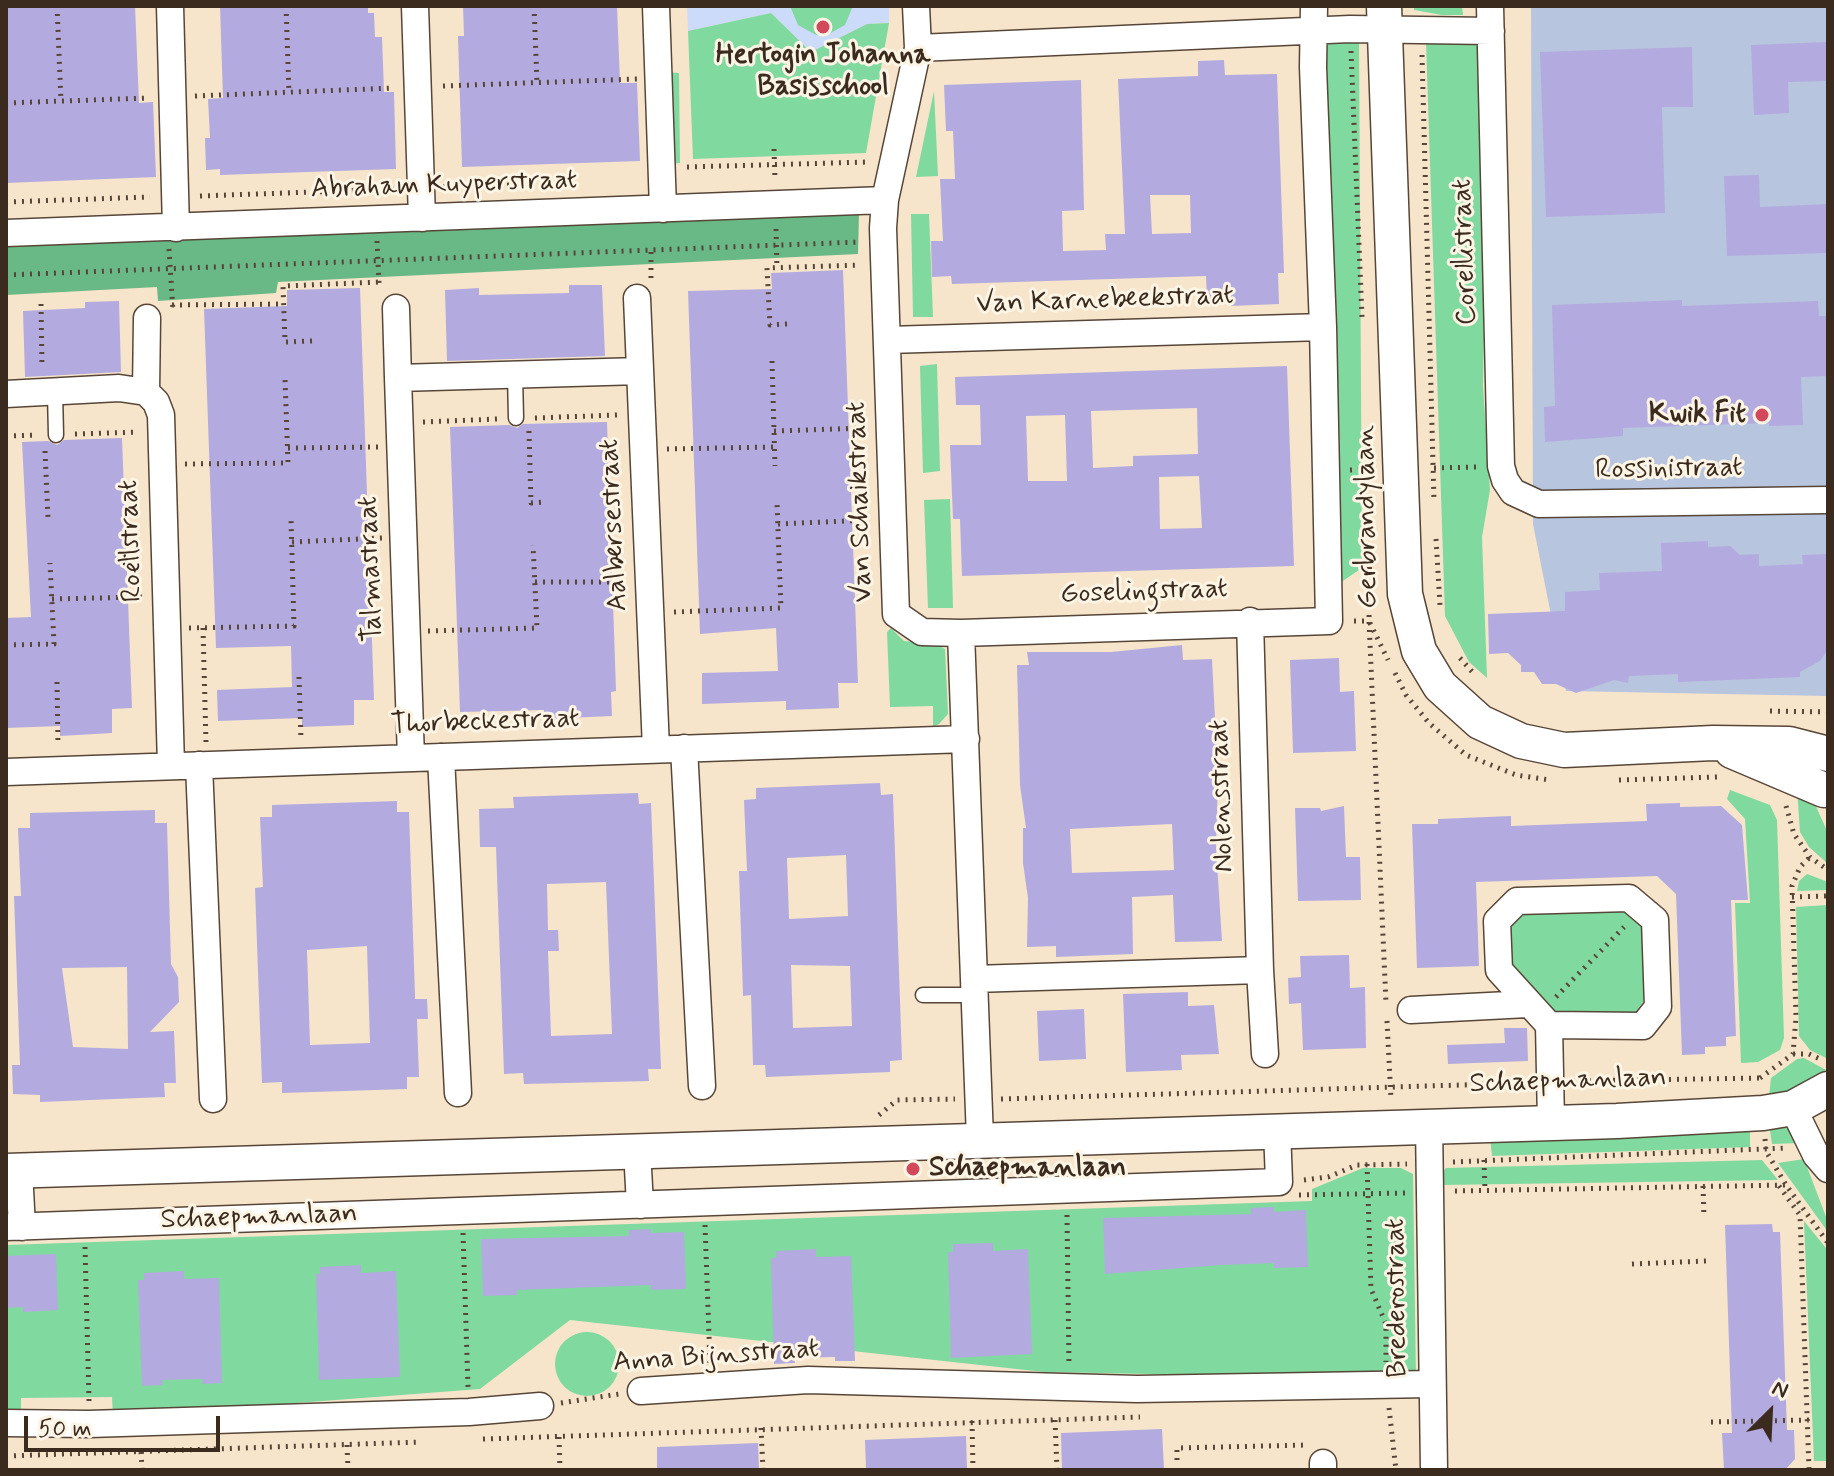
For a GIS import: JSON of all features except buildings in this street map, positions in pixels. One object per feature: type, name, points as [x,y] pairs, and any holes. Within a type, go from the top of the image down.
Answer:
[{"type":"street","points":[[170,6],[175,196],[172,228]]},
{"type":"street","points":[[415,6],[422,218]]},
{"type":"street","points":[[656,6],[663,209]]},
{"type":"street","name":"Van Schaikstraat","points":[[916,6],[918,48],[885,200],[884,253],[896,614],[922,632],[961,633]]},
{"type":"street","points":[[918,48],[1315,19],[1350,29],[1384,18],[1491,18]]},
{"type":"street","name":"Gerbrandylaan","points":[[1384,18],[1405,594],[1419,651],[1440,686],[1480,722],[1521,741],[1564,750],[1713,743],[1789,744],[1828,754]]},
{"type":"street","name":"Corellistraat","points":[[1491,18],[1501,466],[1513,492]]},
{"type":"street","name":"Gerbrandylaan","points":[[1315,19],[1313,67],[1323,327],[1329,621]]},
{"type":"street","name":"Abraham Kuyperstraat","points":[[6,233],[885,200]]},
{"type":"street","name":"Aalbersestraat","points":[[637,298],[656,749]]},
{"type":"street","name":"Talmastraat","points":[[396,308],[411,758]]},
{"type":"street","name":"Roëllstraat","points":[[147,318],[146,392],[156,402],[161,432],[171,766]]},
{"type":"street","name":"Van Karnebeekstraat","points":[[888,340],[1323,327]]},
{"type":"street","points":[[398,378],[640,371]]},
{"type":"street","points":[[6,394],[119,388],[146,392]]},
{"type":"street","name":"Rossinistraat","points":[[1513,492],[1539,504],[1828,500]]},
{"type":"street","name":"Goselingstraat","points":[[961,633],[1250,621],[1329,621]]},
{"type":"street","name":"Nolensstraat","points":[[1250,621],[1265,1054]]},
{"type":"street","points":[[961,633],[980,1139]]},
{"type":"street","name":"Thorbeckestraat","points":[[6,772],[966,739]]},
{"type":"street","name":"Gerbrandylaan","points":[[1713,743],[1827,792]]},
{"type":"street","points":[[684,748],[702,1086]]},
{"type":"street","points":[[441,757],[458,1093]]},
{"type":"street","points":[[203,765],[213,1099]]},
{"type":"street","points":[[1411,1010],[1539,1015],[1643,1026],[1658,1007],[1655,920],[1629,898],[1517,901],[1497,921],[1499,970],[1539,1015],[1550,1082],[1551,1122]]},
{"type":"street","points":[[975,987],[1260,970]]},
{"type":"street","points":[[1819,1094],[1809,1143],[1828,1169]]},
{"type":"street","name":"Schaepmanlaan","points":[[1279,1182],[14,1227],[13,1171],[1763,1113],[1819,1094]]},
{"type":"street","name":"Brederostraat","points":[[1429,1124],[1434,1470]]},
{"type":"street","points":[[1277,1129],[1279,1182]]},
{"type":"street","points":[[637,1150],[640,1205]]},
{"type":"street","name":"Anna Bijnsstraat","points":[[641,1391],[808,1380],[1137,1389],[1431,1384]]},
{"type":"street","points":[[6,1423],[89,1424],[469,1412],[540,1406]]},
{"type":"lane","points":[[515,375],[522,418]]},
{"type":"lane","points":[[49,393],[50,435]]},
{"type":"lane","points":[[923,995],[975,987]]},
{"type":"path","points":[[57,6],[61,101]]},
{"type":"path","points":[[286,6],[289,93]]},
{"type":"path","points":[[534,6],[537,83]]},
{"type":"path","points":[[1350,29],[1363,333]]},
{"type":"path","points":[[6,103],[659,79]]},
{"type":"path","points":[[662,168],[894,161]]},
{"type":"path","name":"Abraham Kuyperstraat","points":[[6,202],[526,185]]},
{"type":"path","points":[[377,220],[380,308],[396,308]]},
{"type":"path","points":[[147,318],[173,318],[170,269],[172,228]]},
{"type":"path","points":[[6,275],[378,260],[884,253]]},
{"type":"path","points":[[787,324],[770,325],[767,268],[884,253]]},
{"type":"path","points":[[312,341],[285,342],[283,286],[379,282]]},
{"type":"path","points":[[41,304],[49,393]]},
{"type":"path","points":[[172,305],[283,304]]},
{"type":"path","points":[[772,361],[775,466]]},
{"type":"path","points":[[162,464],[288,463],[285,379]]},
{"type":"path","points":[[522,418],[531,503],[545,502]]},
{"type":"path","points":[[774,431],[890,427]]},
{"type":"path","points":[[6,436],[161,432]]},
{"type":"path","points":[[48,518],[50,435]]},
{"type":"path","points":[[288,448],[400,447]]},
{"type":"path","points":[[643,449],[774,447]]},
{"type":"path","name":"Gerbrandylaan","points":[[1369,454],[1370,485]]},
{"type":"path","name":"Gerbrandylaan","points":[[1370,500],[1369,621],[1406,695],[1429,723],[1466,755],[1516,775],[1562,782]]},
{"type":"path","points":[[650,612],[781,608],[777,503]]},
{"type":"path","points":[[167,628],[294,626],[291,519]]},
{"type":"path","points":[[778,524],[893,519]]},
{"type":"path","points":[[292,542],[403,538]]},
{"type":"path","points":[[406,632],[537,628],[533,545]]},
{"type":"path","points":[[6,645],[54,644],[50,563]]},
{"type":"path","points":[[535,582],[649,582]]},
{"type":"path","points":[[52,599],[166,597]]},
{"type":"path","points":[[1369,621],[1391,1087]]},
{"type":"path","points":[[203,628],[203,765]]},
{"type":"path","points":[[299,677],[302,761]]},
{"type":"path","points":[[57,682],[58,770]]},
{"type":"path","points":[[1799,710],[1828,712]]},
{"type":"path","points":[[1608,780],[1729,777]]},
{"type":"path","points":[[1779,798],[1786,806],[1794,834],[1810,857],[1828,870]]},
{"type":"path","points":[[1810,857],[1794,877],[1792,897],[1796,1017],[1793,1054],[1815,1056],[1819,1094]]},
{"type":"path","points":[[1792,897],[1828,896]]},
{"type":"path","points":[[1539,1015],[1642,909]]},
{"type":"path","name":"Schaepmanlaan","points":[[897,1100],[1760,1078],[1793,1054]]},
{"type":"path","points":[[1429,1163],[1766,1151],[1828,1243]]},
{"type":"path","points":[[1279,1182],[1328,1177],[1357,1165],[1393,1164]]},
{"type":"path","points":[[1779,1185],[1800,1215],[1809,1470]]},
{"type":"path","points":[[1703,1186],[1704,1218]]},
{"type":"path","points":[[1066,1190],[1072,1419]]},
{"type":"path","points":[[1367,1193],[1371,1289],[1386,1324],[1386,1384],[1396,1470]]},
{"type":"path","points":[[705,1203],[711,1384]]},
{"type":"path","points":[[462,1211],[471,1440],[1152,1417]]},
{"type":"path","points":[[85,1224],[88,1454]]},
{"type":"path","points":[[1632,1264],[1706,1261]]},
{"type":"path","name":"Anna Bijnsstraat","points":[[540,1406],[641,1391]]},
{"type":"path","points":[[1055,1420],[1057,1470]]},
{"type":"path","points":[[1711,1422],[1809,1420]]},
{"type":"path","points":[[972,1421],[973,1470]]},
{"type":"path","points":[[761,1428],[763,1470]]},
{"type":"path","points":[[559,1437],[560,1470]]},
{"type":"path","points":[[6,1456],[425,1442]]},
{"type":"path","points":[[347,1445],[348,1470]]},
{"type":"path","points":[[1177,1460],[1177,1448],[1311,1445],[1322,1451],[1323,1467]]},
{"type":"path","points":[[141,1452],[142,1470]]},
{"type":"shaded area","name":"Hertogin Johanna Basisschool","points":[[687,6],[889,6],[889,23],[867,24],[811,52],[771,13],[688,31]]},
{"type":"shaded area","points":[[1531,6],[1828,6],[1828,696],[1566,691],[1533,524]]},
{"type":"green space","points":[[790,6],[853,6],[845,25],[827,35],[816,35],[798,25]]},
{"type":"green space","points":[[1414,6],[1462,6],[1463,15],[1414,10]]},
{"type":"green space","points":[[771,13],[811,52],[867,24],[889,23],[866,153],[693,159],[688,31]]},
{"type":"green space","points":[[1359,34],[1362,568],[1334,587],[1325,46],[1334,38]]},
{"type":"green space","points":[[1426,42],[1484,42],[1488,50],[1483,386],[1490,490],[1482,537],[1487,678],[1469,662],[1445,616]]},
{"type":"green space","points":[[668,72],[679,73],[680,163],[671,164]]},
{"type":"green space","points":[[934,91],[938,176],[916,177]]},
{"type":"green space","points":[[859,213],[858,254],[278,282],[276,293],[158,301],[157,287],[6,295],[6,243]]},
{"type":"green space","points":[[911,214],[929,214],[933,317],[913,317]]},
{"type":"green space","points":[[937,364],[940,471],[923,473],[920,366]]},
{"type":"green space","points":[[950,499],[953,608],[928,608],[924,500]]},
{"type":"green space","points":[[891,628],[904,641],[936,644],[945,649],[948,714],[933,727],[933,706],[890,707],[887,632]]},
{"type":"green space","points":[[1797,789],[1814,802],[1828,833],[1828,864],[1809,847],[1800,832]]},
{"type":"green space","points":[[1730,790],[1770,805],[1777,820],[1784,1038],[1780,1050],[1758,1062],[1741,1063],[1735,903],[1750,903],[1745,819],[1727,799]]},
{"type":"green space","points":[[1807,874],[1828,882],[1828,890],[1797,891],[1799,881]]},
{"type":"green space","points":[[1828,905],[1828,1059],[1810,1050],[1799,1036],[1796,907]]},
{"type":"green space","points":[[1631,909],[1645,924],[1645,999],[1635,1013],[1553,1015],[1510,971],[1507,923],[1525,911]]},
{"type":"green space","points":[[1804,1058],[1826,1070],[1795,1090],[1769,1096],[1771,1078],[1797,1059]]},
{"type":"green space","points":[[1769,1124],[1790,1129],[1800,1143],[1772,1144]]},
{"type":"green space","points":[[1750,1126],[1750,1147],[1492,1156],[1490,1137]]},
{"type":"green space","points":[[1804,1159],[1828,1222],[1828,1232],[1778,1163]]},
{"type":"green space","points":[[1762,1160],[1778,1180],[1442,1185],[1441,1174],[1446,1168]]},
{"type":"green space","points":[[1363,1168],[1401,1168],[1413,1174],[1416,1379],[1044,1372],[570,1320],[480,1389],[113,1417],[112,1397],[21,1398],[21,1417],[6,1417],[6,1245],[1312,1201],[1312,1189]]},
{"type":"green space","points":[[1804,1221],[1826,1248],[1828,1461],[1814,1461]]},
{"type":"green space","points":[[587,1332],[599,1334],[610,1341],[617,1352],[617,1376],[610,1387],[599,1394],[587,1396],[575,1394],[564,1387],[557,1376],[555,1364],[557,1352],[564,1341],[575,1334]]},
{"type":"place","name":"Hertogin Johanna Basisschool","points":[[823,27]]},
{"type":"place","name":"Kwik Fit","points":[[1762,415]]},
{"type":"place","name":"Schaepmanlaan","points":[[913,1169]]}]
